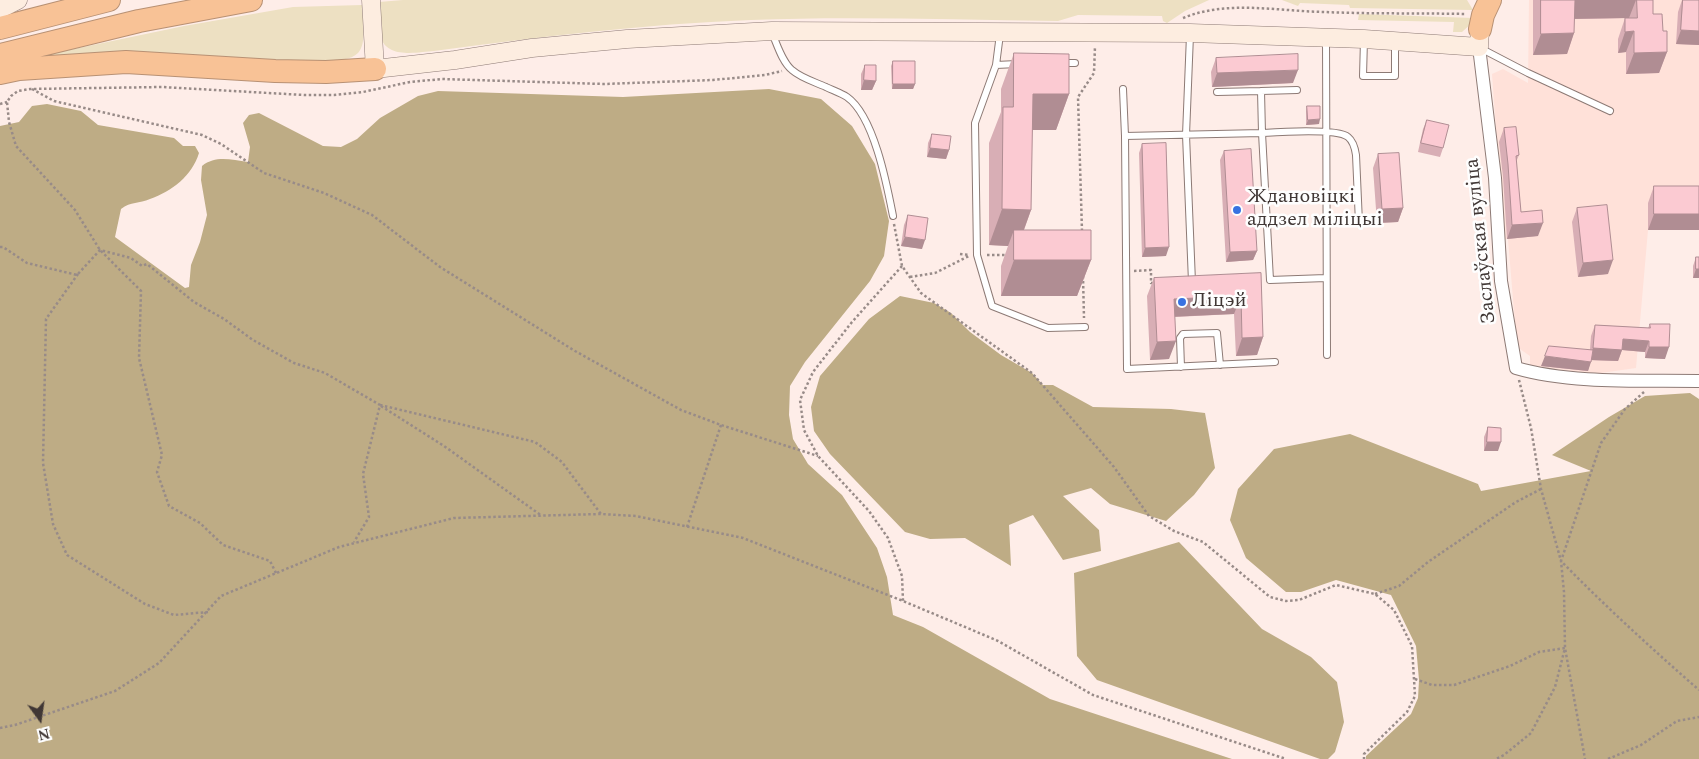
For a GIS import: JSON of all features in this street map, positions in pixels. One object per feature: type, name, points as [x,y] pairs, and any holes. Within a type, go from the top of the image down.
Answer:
[{"type":"highway","points":[[0,28],[109,0]]},
{"type":"highway","points":[[0,55],[139,21],[251,0]]},
{"type":"highway","points":[[0,73],[19,69],[126,62],[275,71],[326,72],[375,70]]},
{"type":"street","points":[[0,9],[18,0]]},
{"type":"street","points":[[371,0],[375,70],[532,48],[628,38],[772,31],[1000,33],[1186,29],[1395,40],[1480,18]]},
{"type":"street","name":"Заслаўская вуліца","points":[[1480,18],[1495,178],[1501,281],[1516,368]]},
{"type":"street","points":[[1516,368],[1532,373],[1587,379],[1699,381]]},
{"type":"lane","points":[[1480,18],[1528,72],[1610,110]]},
{"type":"lane","points":[[1186,29],[1186,135],[1192,282]]},
{"type":"lane","points":[[772,31],[791,70],[847,97],[858,109],[874,142],[880,160],[893,216]]},
{"type":"lane","points":[[1000,33],[996,65],[975,123],[977,255],[992,306],[1048,328],[1084,327]]},
{"type":"lane","points":[[1326,37],[1327,355]]},
{"type":"lane","points":[[1364,38],[1363,76],[1395,76],[1395,40]]},
{"type":"lane","points":[[1056,64],[1075,63]]},
{"type":"lane","points":[[996,65],[1026,64]]},
{"type":"lane","points":[[1123,89],[1127,369],[1275,362]]},
{"type":"lane","points":[[1217,92],[1297,90]]},
{"type":"lane","points":[[1261,91],[1270,280],[1326,278]]},
{"type":"lane","points":[[1125,136],[1340,133],[1347,136],[1354,147],[1359,223]]},
{"type":"lane","points":[[1182,367],[1180,338],[1183,334],[1218,333],[1220,365]]},
{"type":"path","points":[[1270,5],[1299,11],[1480,18]]},
{"type":"path","points":[[1186,29],[1183,18],[1202,8]]},
{"type":"path","points":[[1082,236],[1078,97],[1094,73],[1095,42]]},
{"type":"path","points":[[276,573],[270,561],[223,545],[200,523],[169,506],[157,472],[162,455],[138,358],[141,291],[100,250],[75,210],[16,146],[9,122],[7,102],[11,96],[18,91],[30,88],[162,87],[334,95],[363,92],[410,82],[442,79],[604,84],[713,80],[765,75],[791,70]]},
{"type":"path","points":[[30,88],[54,102],[202,135],[221,144],[264,173],[324,194],[372,215],[440,268],[575,351],[681,410],[818,456]]},
{"type":"path","points":[[0,104],[7,102]]},
{"type":"path","points":[[893,216],[902,266],[922,293],[1032,373],[1114,467],[1149,516],[1174,531],[1203,542],[1270,597],[1299,600],[1336,585],[1374,594],[1394,610],[1412,646],[1415,696],[1408,712],[1364,754],[1364,759]]},
{"type":"path","points":[[0,247],[4,247],[27,263],[77,275],[78,273]]},
{"type":"path","points":[[100,250],[78,273],[46,319],[44,463],[53,524],[66,555],[145,604],[174,615],[208,612]]},
{"type":"path","points":[[100,250],[131,258],[142,266],[147,264],[194,302],[224,319],[253,340],[294,363],[325,373],[380,405],[444,446],[542,516]]},
{"type":"path","points":[[910,277],[935,273],[972,255],[960,254]]},
{"type":"path","points":[[977,255],[1006,255]]},
{"type":"path","points":[[902,266],[852,322],[813,372],[800,400],[804,430],[818,456],[869,511],[888,538],[902,576],[903,600]]},
{"type":"path","points":[[1083,275],[1084,327]]},
{"type":"path","points":[[1516,368],[1531,428],[1541,489],[1561,561],[1564,592],[1565,648],[1585,759]]},
{"type":"path","points":[[1561,561],[1602,443],[1625,409],[1658,380]]},
{"type":"path","points":[[380,405],[535,442],[562,462],[602,514]]},
{"type":"path","points":[[353,543],[369,517],[363,474],[380,405]]},
{"type":"path","points":[[687,527],[721,425]]},
{"type":"path","points":[[1374,594],[1399,586],[1428,562],[1516,502],[1541,489]]},
{"type":"path","points":[[0,728],[15,725],[115,691],[159,663],[221,596],[339,547],[454,518],[602,514],[636,516],[743,538],[903,600],[998,641],[1093,695],[1286,759]]},
{"type":"path","points":[[1561,561],[1592,594],[1699,690]]},
{"type":"path","points":[[1415,678],[1432,685],[1454,685],[1510,666],[1539,652],[1565,648]]},
{"type":"path","points":[[1496,759],[1504,755],[1531,733],[1555,688],[1565,648]]},
{"type":"path","points":[[1608,759],[1641,745],[1677,721],[1699,717]]},
{"type":"shaded area","points":[[403,0],[1209,0],[1185,11],[1167,23],[1163,21],[1162,16],[1078,15],[1058,21],[866,18],[751,20],[632,28],[404,53],[397,52],[385,45],[381,38],[379,25],[379,2]]},
{"type":"shaded area","points":[[1282,0],[1467,0],[1473,10],[1350,8],[1349,5],[1300,3],[1298,6]]},
{"type":"shaded area","points":[[1529,0],[1699,0],[1699,230],[1648,230],[1636,368],[1587,375],[1530,366],[1530,356],[1517,347],[1508,239],[1504,239],[1492,74],[1503,69],[1528,83]]},
{"type":"shaded area","points":[[362,5],[363,43],[358,53],[344,60],[26,59],[184,26],[293,7]]},
{"type":"shaded area","points":[[1359,14],[1473,18],[1474,21],[1462,32],[1453,32],[1454,22],[1358,20]]},
{"type":"shaded area","points":[[769,89],[821,99],[852,126],[875,164],[889,221],[884,256],[870,281],[805,362],[790,386],[789,415],[793,439],[808,464],[842,495],[877,548],[887,577],[893,615],[923,627],[1050,699],[1232,759],[0,759],[0,126],[19,122],[32,106],[47,104],[81,111],[98,125],[174,138],[183,146],[195,146],[199,153],[196,161],[180,182],[158,196],[121,209],[115,237],[185,288],[189,287],[191,265],[200,242],[207,215],[201,180],[202,166],[218,159],[248,162],[250,147],[243,123],[249,115],[259,113],[323,146],[341,147],[357,139],[380,118],[418,96],[438,91],[623,97]]},
{"type":"shaded area","points":[[900,296],[934,303],[951,313],[970,332],[1001,355],[1032,373],[1043,385],[1053,385],[1093,407],[1171,409],[1205,413],[1215,468],[1194,495],[1166,521],[1110,504],[1091,488],[1063,496],[1099,530],[1101,551],[1063,560],[1033,515],[1009,525],[1011,566],[965,538],[930,539],[905,532],[830,454],[814,431],[811,407],[820,376],[869,319]]},
{"type":"shaded area","points":[[1690,393],[1699,399],[1699,759],[1366,759],[1366,756],[1411,714],[1418,698],[1419,680],[1416,646],[1391,595],[1336,580],[1301,592],[1286,592],[1246,558],[1230,520],[1238,489],[1274,449],[1350,434],[1478,484],[1481,491],[1591,471],[1552,455],[1609,417],[1645,396]]},
{"type":"shaded area","points":[[1179,542],[1262,629],[1311,657],[1337,682],[1344,722],[1335,752],[1328,759],[1320,759],[1097,680],[1077,656],[1074,573]]},
{"type":"building","points":[[1541,0],[1575,0],[1574,33],[1541,34]]},
{"type":"building","points":[[1637,0],[1653,0],[1653,14],[1662,14],[1663,31],[1667,31],[1667,52],[1634,53],[1634,31],[1625,32],[1625,18],[1637,18]]},
{"type":"building","points":[[1683,0],[1699,0],[1699,31],[1681,30]]},
{"type":"building","points":[[1014,53],[1069,54],[1069,94],[1033,94],[1031,210],[1002,209],[1003,107],[1013,107]]},
{"type":"building","points":[[1298,54],[1298,70],[1217,73],[1216,58]]},
{"type":"building","points":[[893,61],[915,61],[915,84],[893,84]]},
{"type":"building","points":[[865,65],[876,65],[876,81],[864,80]]},
{"type":"building","points":[[1307,106],[1320,106],[1320,119],[1308,120]]},
{"type":"building","points":[[1427,120],[1449,125],[1443,148],[1421,143]]},
{"type":"building","points":[[1516,127],[1519,155],[1516,156],[1521,212],[1542,210],[1543,223],[1512,225],[1504,128]]},
{"type":"building","points":[[932,134],[951,136],[949,150],[930,148]]},
{"type":"building","points":[[1166,143],[1169,247],[1145,248],[1142,144]]},
{"type":"building","name":"Ждановіцкі аддзел міліцыі","points":[[1251,149],[1257,251],[1230,252],[1224,151]]},
{"type":"building","points":[[1399,153],[1403,208],[1382,209],[1378,154]]},
{"type":"building","points":[[1654,186],[1699,186],[1699,214],[1654,214]]},
{"type":"building","points":[[1607,205],[1613,260],[1583,263],[1577,208]]},
{"type":"building","points":[[908,215],[928,218],[925,240],[905,237]]},
{"type":"building","points":[[1014,230],[1091,230],[1091,260],[1014,260]]},
{"type":"building","points":[[1696,257],[1699,257],[1699,269],[1696,269]]},
{"type":"building","points":[[1261,273],[1263,337],[1242,338],[1241,296],[1174,299],[1176,341],[1157,342],[1154,278]]},
{"type":"building","points":[[1650,324],[1670,324],[1669,347],[1649,347],[1649,341],[1623,339],[1622,350],[1593,348],[1595,325],[1650,328]]},
{"type":"building","points":[[1549,346],[1593,350],[1591,362],[1545,356]]},
{"type":"building","points":[[1488,427],[1501,428],[1501,442],[1487,442]]},
{"type":"place","name":"Ждановіцкі аддзел міліцыі","points":[[1237,210]]},
{"type":"place","name":"Ліцэй","points":[[1182,302]]}]
